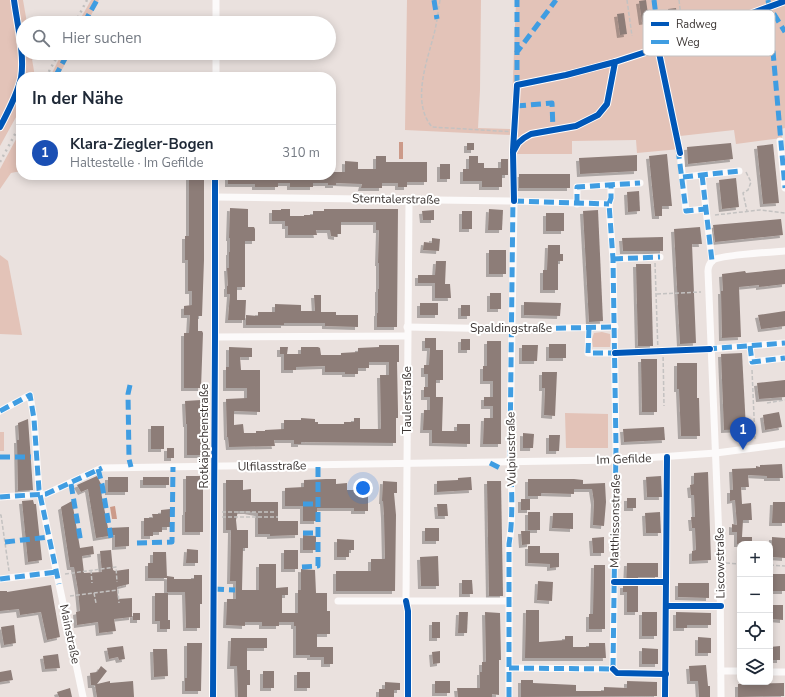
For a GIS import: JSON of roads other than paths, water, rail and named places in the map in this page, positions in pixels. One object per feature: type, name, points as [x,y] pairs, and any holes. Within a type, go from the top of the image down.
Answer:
[{"type":"street","points":[[216,0],[216,16]]},
{"type":"street","points":[[216,60],[216,72]]},
{"type":"street","points":[[780,141],[784,166],[785,188]]},
{"type":"street","points":[[680,153],[686,211],[706,213]]},
{"type":"street","points":[[682,177],[739,171]]},
{"type":"street","name":"Liscowstraße","points":[[702,175],[712,262],[708,271],[710,349],[720,563],[721,697]]},
{"type":"street","name":"Rotkäppchenstraße","points":[[213,697],[215,180]]},
{"type":"street","points":[[577,204],[577,187],[640,182]]},
{"type":"street","points":[[611,185],[611,198],[609,204],[613,259],[615,327],[616,460]]},
{"type":"street","name":"Sterntalerstraße","points":[[215,197],[409,199],[609,204]]},
{"type":"street","name":"Taulerstraße","points":[[406,601],[409,199]]},
{"type":"street","name":"Vulpiusstraße","points":[[509,697],[511,329],[514,201]]},
{"type":"street","points":[[712,262],[722,257],[785,251]]},
{"type":"street","points":[[613,259],[658,257]]},
{"type":"street","name":"Spaldingstraße","points":[[407,328],[511,329],[615,327]]},
{"type":"street","points":[[589,328],[588,353],[615,353]]},
{"type":"street","points":[[215,337],[407,336]]},
{"type":"street","points":[[710,349],[785,343]]},
{"type":"street","points":[[750,346],[752,362],[785,358]]},
{"type":"street","name":"Mainstraße","points":[[0,411],[30,395],[34,419],[39,490],[83,697]]},
{"type":"street","name":"Im Gefilde","points":[[510,462],[616,460],[716,453],[785,444]]},
{"type":"street","name":"Matthissonstraße","points":[[509,668],[613,669],[616,460]]},
{"type":"street","name":"Ulfilasstraße","points":[[40,495],[71,484],[102,468],[510,462]]},
{"type":"street","points":[[0,498],[40,495]]},
{"type":"street","points":[[0,579],[57,573]]},
{"type":"street","points":[[338,601],[509,601]]},
{"type":"street","points":[[721,671],[737,671]]},
{"type":"street","points":[[773,672],[785,672]]},
{"type":"railway","points":[[79,16],[87,0]]},
{"type":"railway","points":[[49,72],[55,60]]},
{"type":"railway","points":[[0,162],[16,132]]},
{"type":"place","name":"Klara-Ziegler-Bogen","points":[[743,450]]}]
